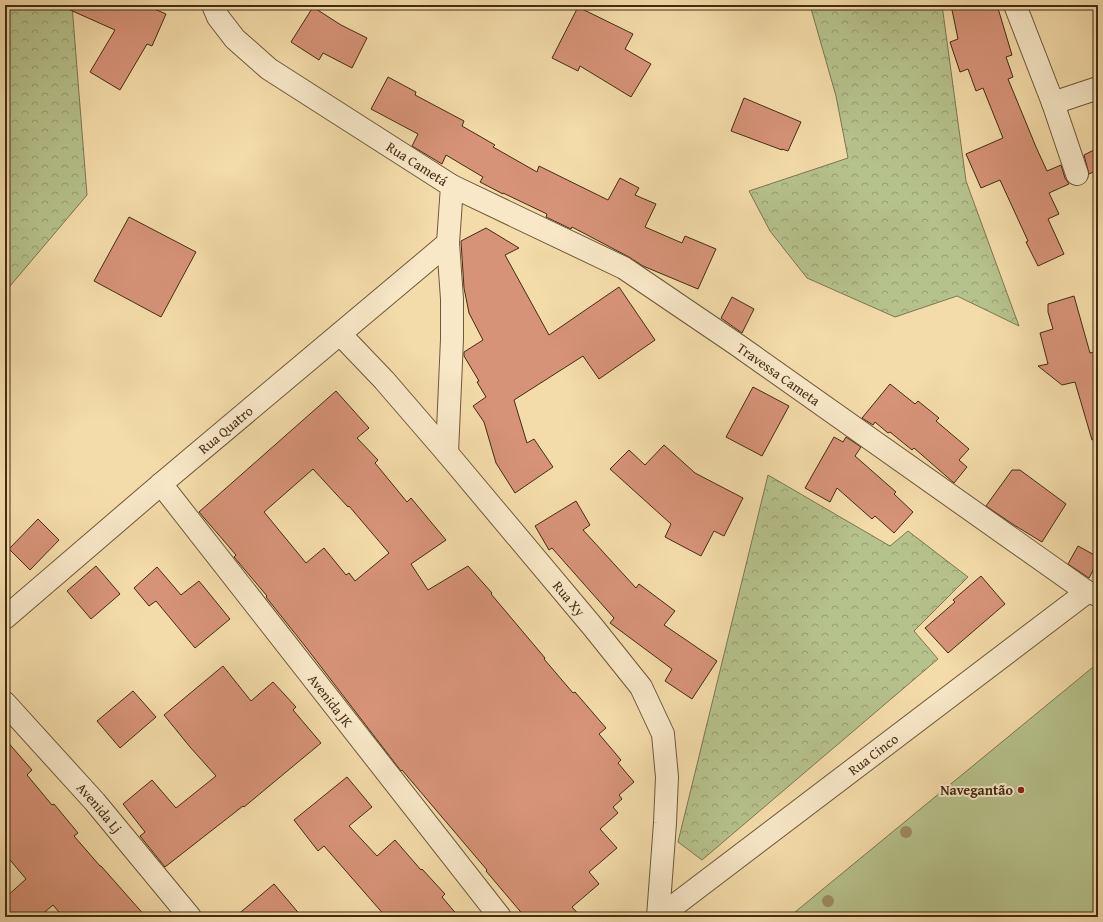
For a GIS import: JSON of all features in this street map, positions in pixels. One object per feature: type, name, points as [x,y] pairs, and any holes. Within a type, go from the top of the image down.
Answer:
[{"type":"street","name":"Rua Cametá","points":[[213,5],[218,16],[235,39],[269,69],[452,186],[448,243],[452,299],[452,339],[447,453]]},
{"type":"street","points":[[1015,5],[1053,103],[1077,174]]},
{"type":"street","points":[[1053,103],[1098,88]]},
{"type":"street","name":"Travessa Cameta","points":[[452,186],[624,268],[736,344],[1092,593]]},
{"type":"street","name":"Rua Quatro","points":[[5,618],[161,484],[448,243]]},
{"type":"street","name":"Rua Xy","points":[[340,334],[384,380],[447,453],[641,687],[663,734],[667,777],[666,823],[659,917]]},
{"type":"street","name":"Avenida JK","points":[[161,484],[500,917]]},
{"type":"street","name":"Rua Cinco","points":[[659,917],[1092,593]]},
{"type":"street","name":"Avenida Lj","points":[[5,703],[95,802],[190,917]]},
{"type":"green space","points":[[5,5],[72,5],[87,195],[5,292]]},
{"type":"green space","points":[[810,5],[942,5],[966,181],[1019,326],[957,296],[895,317],[807,278],[770,231],[749,191],[848,158],[836,96]]},
{"type":"green space","points":[[768,475],[890,546],[908,531],[968,577],[914,631],[938,659],[702,860],[678,842]]},
{"type":"green space","name":"Navegantão","points":[[1098,663],[1098,917],[789,917]]},
{"type":"building","points":[[59,5],[145,5],[166,14],[152,46],[147,44],[120,90],[90,72],[115,30]]},
{"type":"building","points":[[951,5],[997,5],[1012,55],[1006,57],[1013,77],[1008,79],[1047,171],[1061,165],[1065,178],[1069,184],[1049,193],[1059,214],[1048,219],[1064,254],[1038,266],[1026,242],[1028,241],[1000,180],[981,188],[966,154],[1003,138],[983,88],[976,91],[968,69],[960,72],[950,42],[958,39]]},
{"type":"building","points":[[313,7],[341,25],[367,38],[352,68],[323,53],[319,60],[291,42]]},
{"type":"building","points":[[578,7],[633,34],[625,49],[651,64],[631,97],[580,66],[578,71],[552,58]]},
{"type":"building","points":[[388,77],[416,92],[415,95],[464,121],[462,126],[495,145],[493,147],[537,172],[539,166],[608,200],[620,178],[639,188],[635,195],[656,204],[645,227],[682,243],[685,236],[716,249],[698,289],[643,266],[572,227],[571,229],[546,217],[547,214],[480,182],[483,177],[446,155],[442,164],[412,146],[418,134],[371,109]]},
{"type":"building","points":[[744,98],[801,122],[788,151],[731,131]]},
{"type":"building","points":[[1098,148],[1098,170],[1089,174],[1084,155]]},
{"type":"building","points":[[129,217],[196,252],[161,317],[94,281]]},
{"type":"building","points":[[486,228],[519,248],[505,255],[549,335],[619,287],[655,340],[599,379],[583,356],[514,400],[527,443],[534,439],[553,467],[515,493],[496,463],[484,422],[473,406],[486,397],[477,382],[479,381],[464,356],[464,352],[483,340],[469,313],[464,288],[461,241]]},
{"type":"building","points":[[1074,296],[1090,353],[1098,351],[1098,439],[1092,440],[1075,382],[1062,385],[1038,366],[1048,364],[1040,333],[1053,329],[1048,312],[1048,304]]},
{"type":"building","points":[[732,297],[754,309],[742,333],[721,318]]},
{"type":"building","points":[[890,384],[915,404],[918,401],[939,418],[936,421],[969,449],[959,460],[967,467],[954,483],[914,448],[912,450],[875,422],[873,425],[862,418]]},
{"type":"building","points":[[753,387],[789,406],[762,456],[726,437]]},
{"type":"building","points":[[336,391],[369,428],[357,438],[378,460],[375,463],[407,502],[411,498],[446,540],[411,564],[428,590],[468,566],[492,593],[491,594],[545,658],[544,659],[606,728],[599,734],[621,760],[618,763],[634,782],[619,795],[622,799],[613,807],[618,813],[600,829],[617,848],[589,872],[599,884],[572,907],[581,917],[525,917],[486,871],[487,870],[402,770],[401,771],[266,597],[267,596],[234,557],[236,555],[199,512]],"holes":[[[313,469],[348,507],[349,506],[389,553],[355,581],[349,573],[346,575],[324,548],[306,563],[264,512]]]},
{"type":"building","points":[[834,437],[843,442],[846,437],[861,447],[855,456],[896,492],[894,494],[913,512],[894,533],[875,516],[872,519],[837,488],[830,502],[805,488]]},
{"type":"building","points":[[664,445],[695,473],[743,498],[724,536],[714,531],[701,556],[665,537],[671,524],[610,469],[629,450],[645,465]]},
{"type":"building","points":[[1012,470],[1020,470],[1066,504],[1042,542],[986,506]]},
{"type":"building","points":[[576,501],[590,525],[583,530],[636,588],[639,584],[675,611],[664,625],[717,661],[692,699],[665,681],[672,669],[610,623],[614,618],[552,548],[549,550],[535,526]]},
{"type":"building","points":[[38,519],[59,540],[30,570],[9,549]]},
{"type":"building","points":[[1078,546],[1098,557],[1098,561],[1089,578],[1068,564]]},
{"type":"building","points":[[96,566],[120,594],[91,619],[67,591]]},
{"type":"building","points":[[157,567],[181,595],[199,581],[230,619],[195,648],[156,601],[149,606],[134,588]]},
{"type":"building","points":[[981,576],[1005,604],[948,653],[925,628],[955,602],[953,600]]},
{"type":"building","points":[[223,666],[251,701],[273,682],[296,707],[293,710],[321,743],[244,807],[243,806],[165,867],[140,836],[145,832],[123,804],[152,780],[176,808],[216,776],[164,715]]},
{"type":"building","points":[[133,691],[156,717],[120,748],[97,721]]},
{"type":"building","points":[[5,739],[32,770],[27,775],[78,833],[74,836],[146,917],[63,917],[53,905],[39,917],[12,917],[5,909],[5,898],[26,879],[5,854]]},
{"type":"building","points":[[347,777],[372,807],[349,826],[377,856],[395,840],[421,870],[422,869],[445,894],[442,897],[459,917],[386,917],[324,846],[318,851],[294,820]]},
{"type":"building","points":[[274,884],[302,917],[235,917]]},
{"type":"place","name":"Navegantão","points":[[1021,790]]}]
